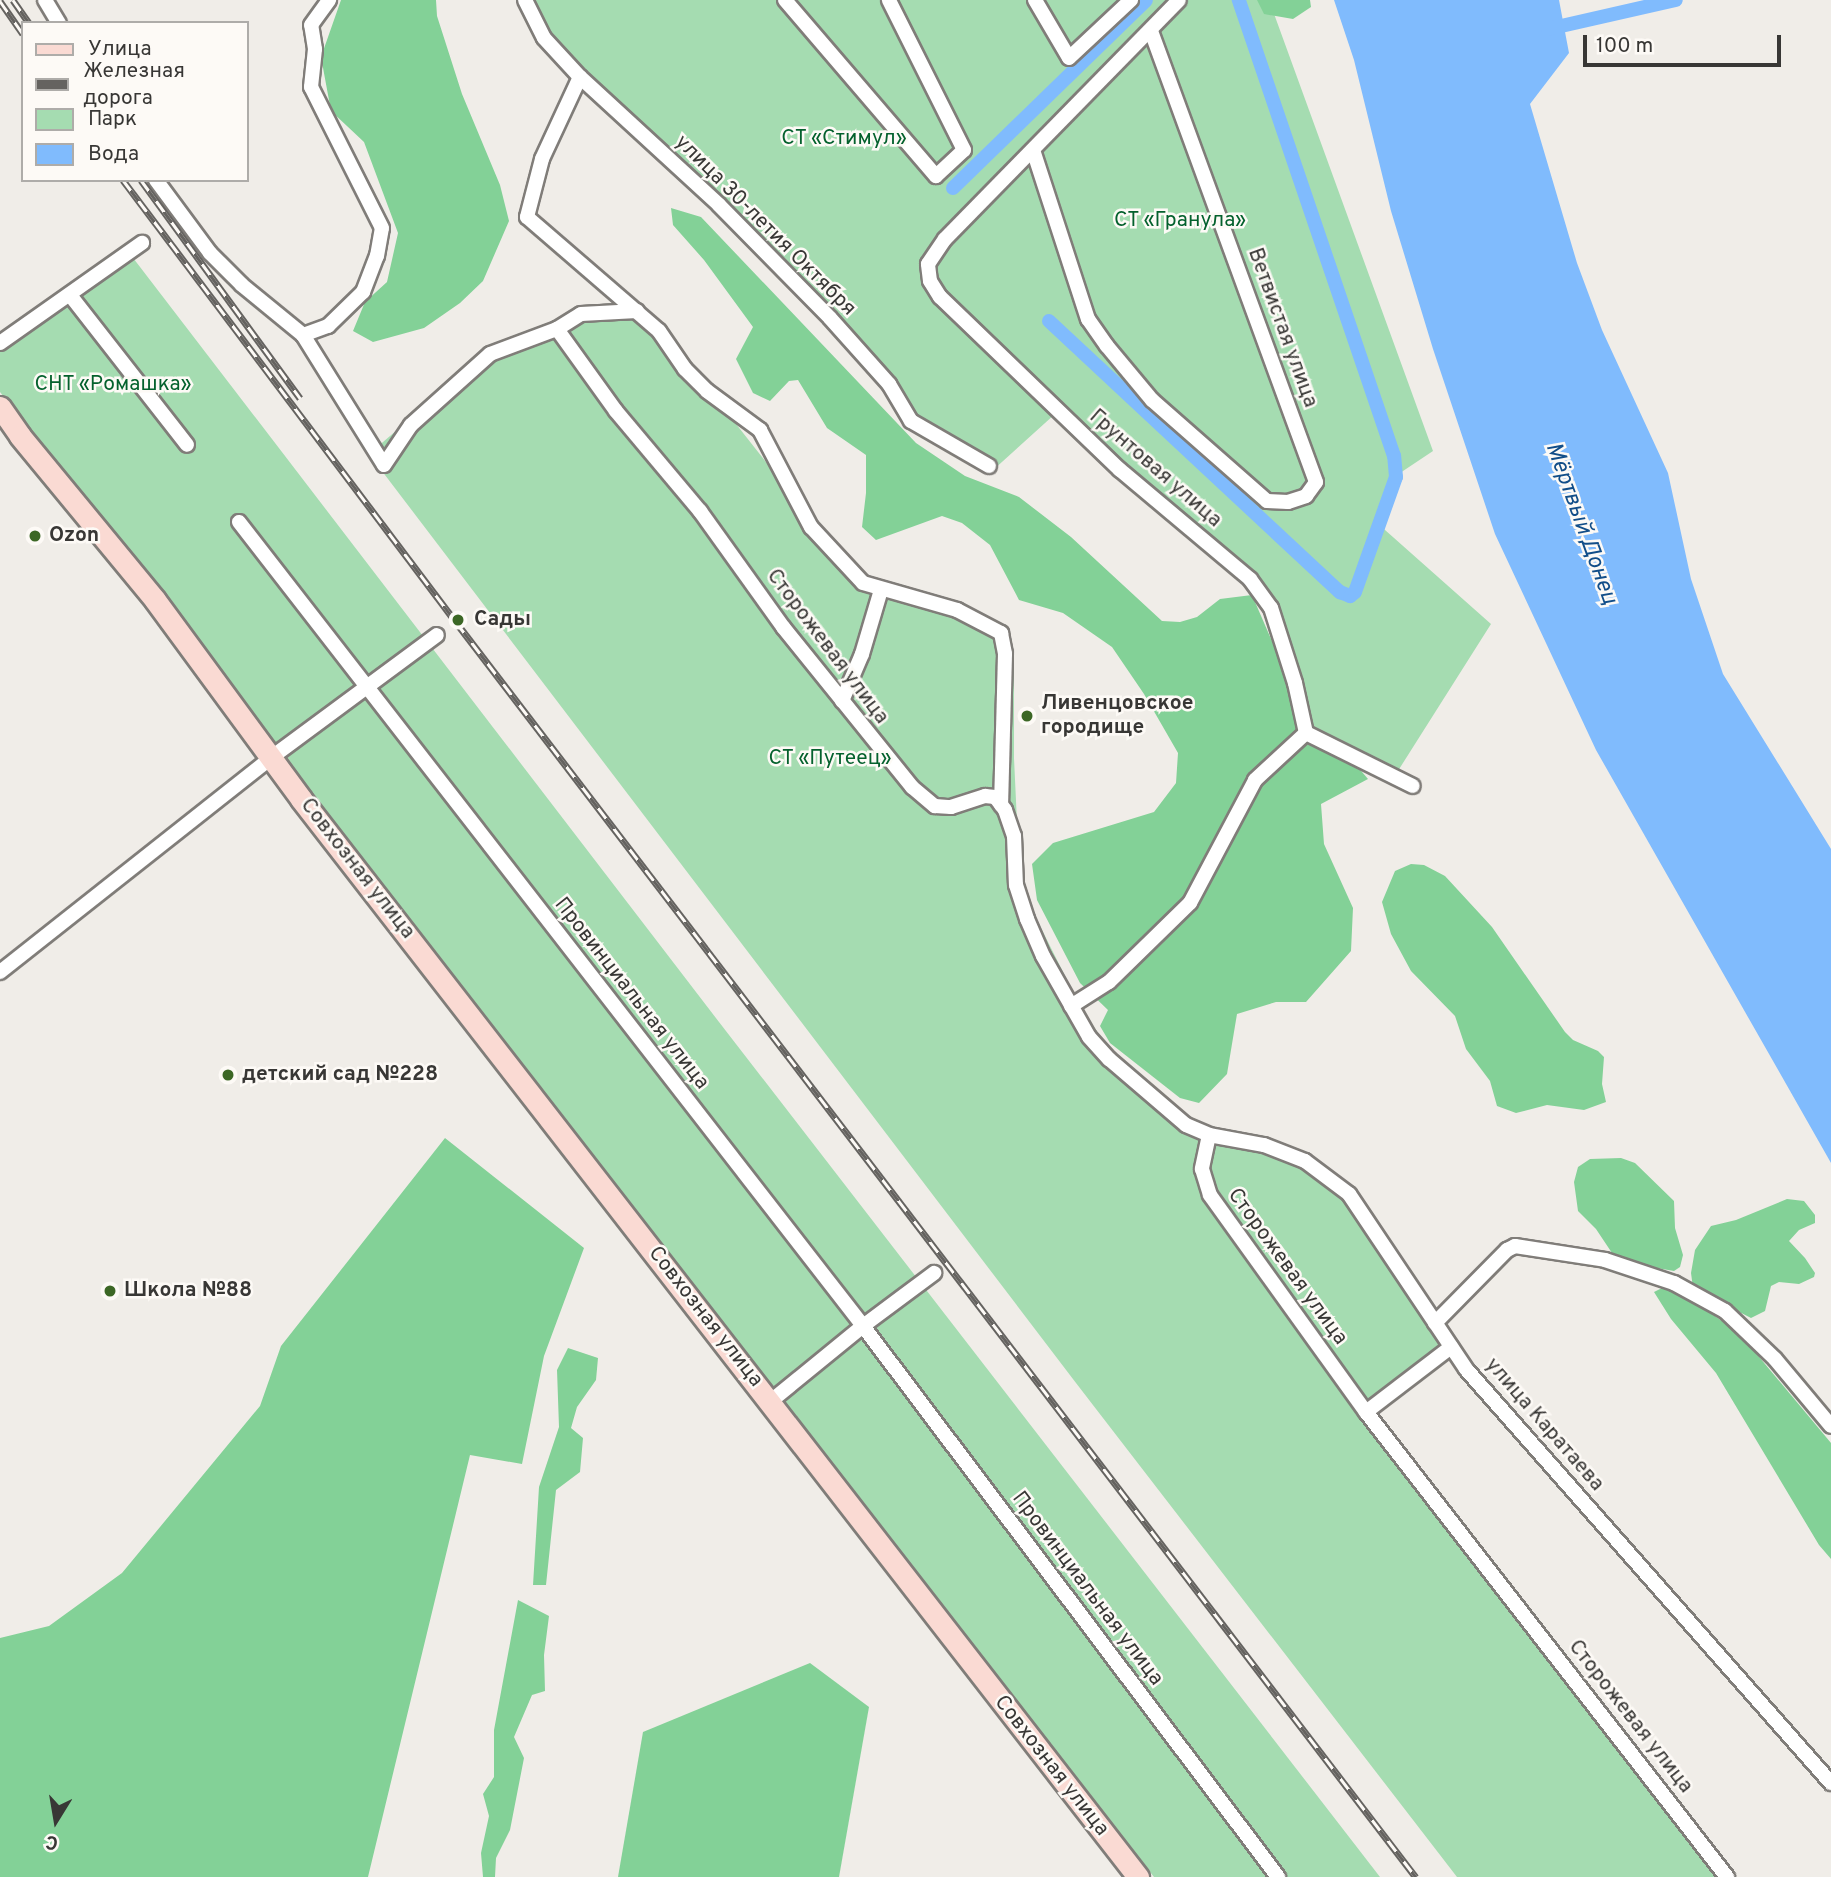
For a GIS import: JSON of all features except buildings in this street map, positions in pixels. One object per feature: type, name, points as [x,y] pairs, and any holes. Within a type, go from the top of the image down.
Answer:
[{"type":"street","points":[[45,0],[58,21]]},
{"type":"street","points":[[303,335],[328,326],[363,292],[377,256],[382,228],[312,87],[315,49],[312,25],[329,0]]},
{"type":"street","name":"улица 30-летия Октября","points":[[525,0],[538,30],[580,77],[719,205],[830,318],[889,384],[911,421],[989,466]]},
{"type":"street","points":[[785,0],[936,176],[964,150],[889,0]]},
{"type":"street","points":[[1035,0],[1069,58],[1131,0]]},
{"type":"street","name":"Грунтовая улица","points":[[1179,0],[945,239],[928,264],[930,281],[940,297],[1120,470],[1250,579],[1271,608],[1295,683],[1306,733]]},
{"type":"street","name":"Ветвистая улица","points":[[1033,150],[1088,319],[1152,400],[1266,501],[1288,502],[1306,496],[1316,481],[1151,30]]},
{"type":"street","points":[[580,77],[542,159],[527,217],[659,331],[685,369],[706,391],[760,430],[811,527],[863,583],[957,610],[1001,633],[1005,654],[1001,805],[1010,820],[1016,885],[1027,919],[1090,1037],[1109,1059],[1186,1125],[1209,1135]]},
{"type":"street","points":[[157,182],[210,253],[242,285],[303,335],[384,465],[411,425],[490,355],[557,329],[581,314],[637,311]]},
{"type":"street","points":[[0,344],[142,243]]},
{"type":"street","points":[[70,295],[187,444]]},
{"type":"street","name":"Сторожевая улица","points":[[557,329],[616,411],[700,511],[783,627],[912,787],[935,806],[951,807],[985,796],[995,797],[1001,805]]},
{"type":"street","name":"Совхозная улица","points":[[0,407],[155,600],[272,757],[1138,1877]]},
{"type":"street","name":"Провинциальная улица","points":[[239,522],[365,688],[863,1326],[1278,1877]]},
{"type":"street","points":[[842,701],[862,654],[881,590]]},
{"type":"street","points":[[0,972],[272,757],[437,635]]},
{"type":"street","points":[[1072,1006],[1109,982],[1190,903],[1255,780],[1306,733],[1413,786]]},
{"type":"street","name":"Сторожевая улица","points":[[1209,1135],[1202,1169],[1210,1195],[1366,1412],[1727,1877]]},
{"type":"street","name":"улица Каратаева","points":[[1209,1135],[1264,1145],[1305,1161],[1349,1194],[1475,1379],[1831,1783]]},
{"type":"street","points":[[1435,1323],[1507,1250],[1515,1246],[1605,1260],[1674,1283],[1725,1311],[1775,1359],[1831,1426]]},
{"type":"street","points":[[771,1401],[863,1326],[934,1273]]},
{"type":"street","points":[[1366,1412],[1451,1347]]},
{"type":"green space","points":[[341,0],[436,0],[437,16],[462,94],[500,185],[509,221],[483,281],[460,303],[424,328],[373,342],[353,331],[365,302],[387,282],[398,233],[364,142],[331,111],[321,57]]},
{"type":"green space","points":[[524,0],[1269,0],[1433,451],[1391,479],[1376,522],[1491,624],[1396,774],[1295,720],[1294,692],[1274,649],[1258,595],[1055,414],[992,471],[916,422],[765,256],[570,70]]},
{"type":"green space","points":[[1257,0],[1310,0],[1311,7],[1293,19],[1264,14]]},
{"type":"green space","points":[[671,208],[701,217],[916,443],[965,476],[1019,497],[1071,537],[1162,621],[1180,622],[1197,617],[1220,599],[1252,595],[1294,692],[1295,720],[1306,744],[1351,759],[1368,779],[1321,804],[1324,844],[1353,908],[1351,951],[1306,1002],[1276,1002],[1237,1014],[1227,1074],[1199,1103],[1180,1098],[1110,1043],[1100,1026],[1108,1010],[1080,983],[1037,900],[1032,864],[1053,843],[1154,812],[1176,783],[1178,753],[1144,694],[1112,647],[1063,613],[1019,600],[990,545],[962,523],[942,516],[876,540],[862,527],[866,493],[866,455],[827,428],[798,380],[789,381],[770,401],[753,393],[736,359],[753,327],[704,260],[673,225]]},
{"type":"green space","name":"СНТ «Ромашка»","points":[[127,250],[1380,1877],[1154,1877],[0,392],[0,343]]},
{"type":"green space","name":"СТ «Путеец»","points":[[597,317],[642,319],[668,361],[725,410],[856,576],[970,607],[1004,630],[1014,652],[1014,758],[1019,865],[1030,906],[1083,1012],[1137,1087],[1189,1127],[1328,1172],[1452,1343],[1366,1414],[1725,1877],[1457,1877],[1076,1383],[369,454],[488,352],[544,324]]},
{"type":"green space","points":[[1411,864],[1424,865],[1445,876],[1492,927],[1565,1032],[1573,1040],[1598,1051],[1604,1057],[1602,1084],[1606,1102],[1584,1110],[1547,1105],[1516,1113],[1497,1106],[1490,1081],[1466,1049],[1455,1016],[1411,971],[1391,934],[1382,902],[1395,871]]},
{"type":"green space","points":[[445,1138],[584,1248],[544,1356],[522,1464],[470,1455],[368,1877],[0,1877],[0,1638],[49,1626],[122,1573],[260,1406],[281,1346]]},
{"type":"green space","points":[[1621,1158],[1635,1163],[1674,1201],[1675,1228],[1683,1255],[1680,1267],[1674,1271],[1628,1263],[1612,1253],[1596,1229],[1578,1211],[1574,1182],[1578,1167],[1590,1159]]},
{"type":"green space","points":[[1787,1199],[1804,1201],[1815,1215],[1815,1223],[1799,1230],[1789,1241],[1805,1258],[1815,1273],[1814,1277],[1799,1284],[1779,1282],[1771,1286],[1765,1311],[1751,1318],[1693,1288],[1691,1273],[1695,1250],[1711,1226],[1736,1220]]},
{"type":"green space","points":[[1670,1284],[1740,1334],[1831,1443],[1831,1559],[1819,1545],[1716,1373],[1671,1319],[1654,1292]]},
{"type":"green space","points":[[568,1348],[598,1358],[596,1380],[577,1407],[571,1428],[583,1438],[580,1472],[556,1490],[546,1585],[533,1585],[539,1487],[559,1427],[557,1370]]},
{"type":"green space","points":[[518,1600],[549,1616],[544,1655],[545,1691],[532,1695],[514,1737],[524,1758],[510,1830],[496,1858],[495,1877],[483,1877],[481,1853],[489,1816],[483,1794],[494,1777],[494,1730]]},
{"type":"green space","points":[[810,1663],[869,1707],[839,1877],[618,1877],[643,1732]]},
{"type":"water","name":"Мёртвый Донец","points":[[1334,0],[1559,0],[1569,53],[1530,104],[1577,263],[1602,330],[1668,473],[1691,579],[1723,674],[1831,849],[1831,1163],[1596,750],[1495,534],[1433,349],[1391,211],[1354,60]]},
{"type":"waterway","points":[[953,188],[1146,0]]},
{"type":"waterway","points":[[1049,321],[1340,592],[1350,596],[1355,592],[1396,477],[1394,456],[1239,0]]},
{"type":"waterway","points":[[1548,29],[1676,0]]},
{"type":"railway","points":[[13,0],[28,21]]},
{"type":"railway","points":[[0,1],[21,31]]},
{"type":"railway","points":[[125,182],[456,622],[1416,1877]]},
{"type":"railway","points":[[142,182],[300,398]]},
{"type":"place","name":"Ozon","points":[[35,536]]},
{"type":"place","name":"Сады","points":[[458,620]]},
{"type":"place","name":"Ливенцовское городище","points":[[1027,716]]},
{"type":"place","name":"детский сад №228","points":[[228,1075]]},
{"type":"place","name":"Школа №88","points":[[110,1291]]},
{"type":"park label","name":"СТ «Стимул»","points":[[844,139]]},
{"type":"park label","name":"СТ «Гранула»","points":[[1180,221]]}]
